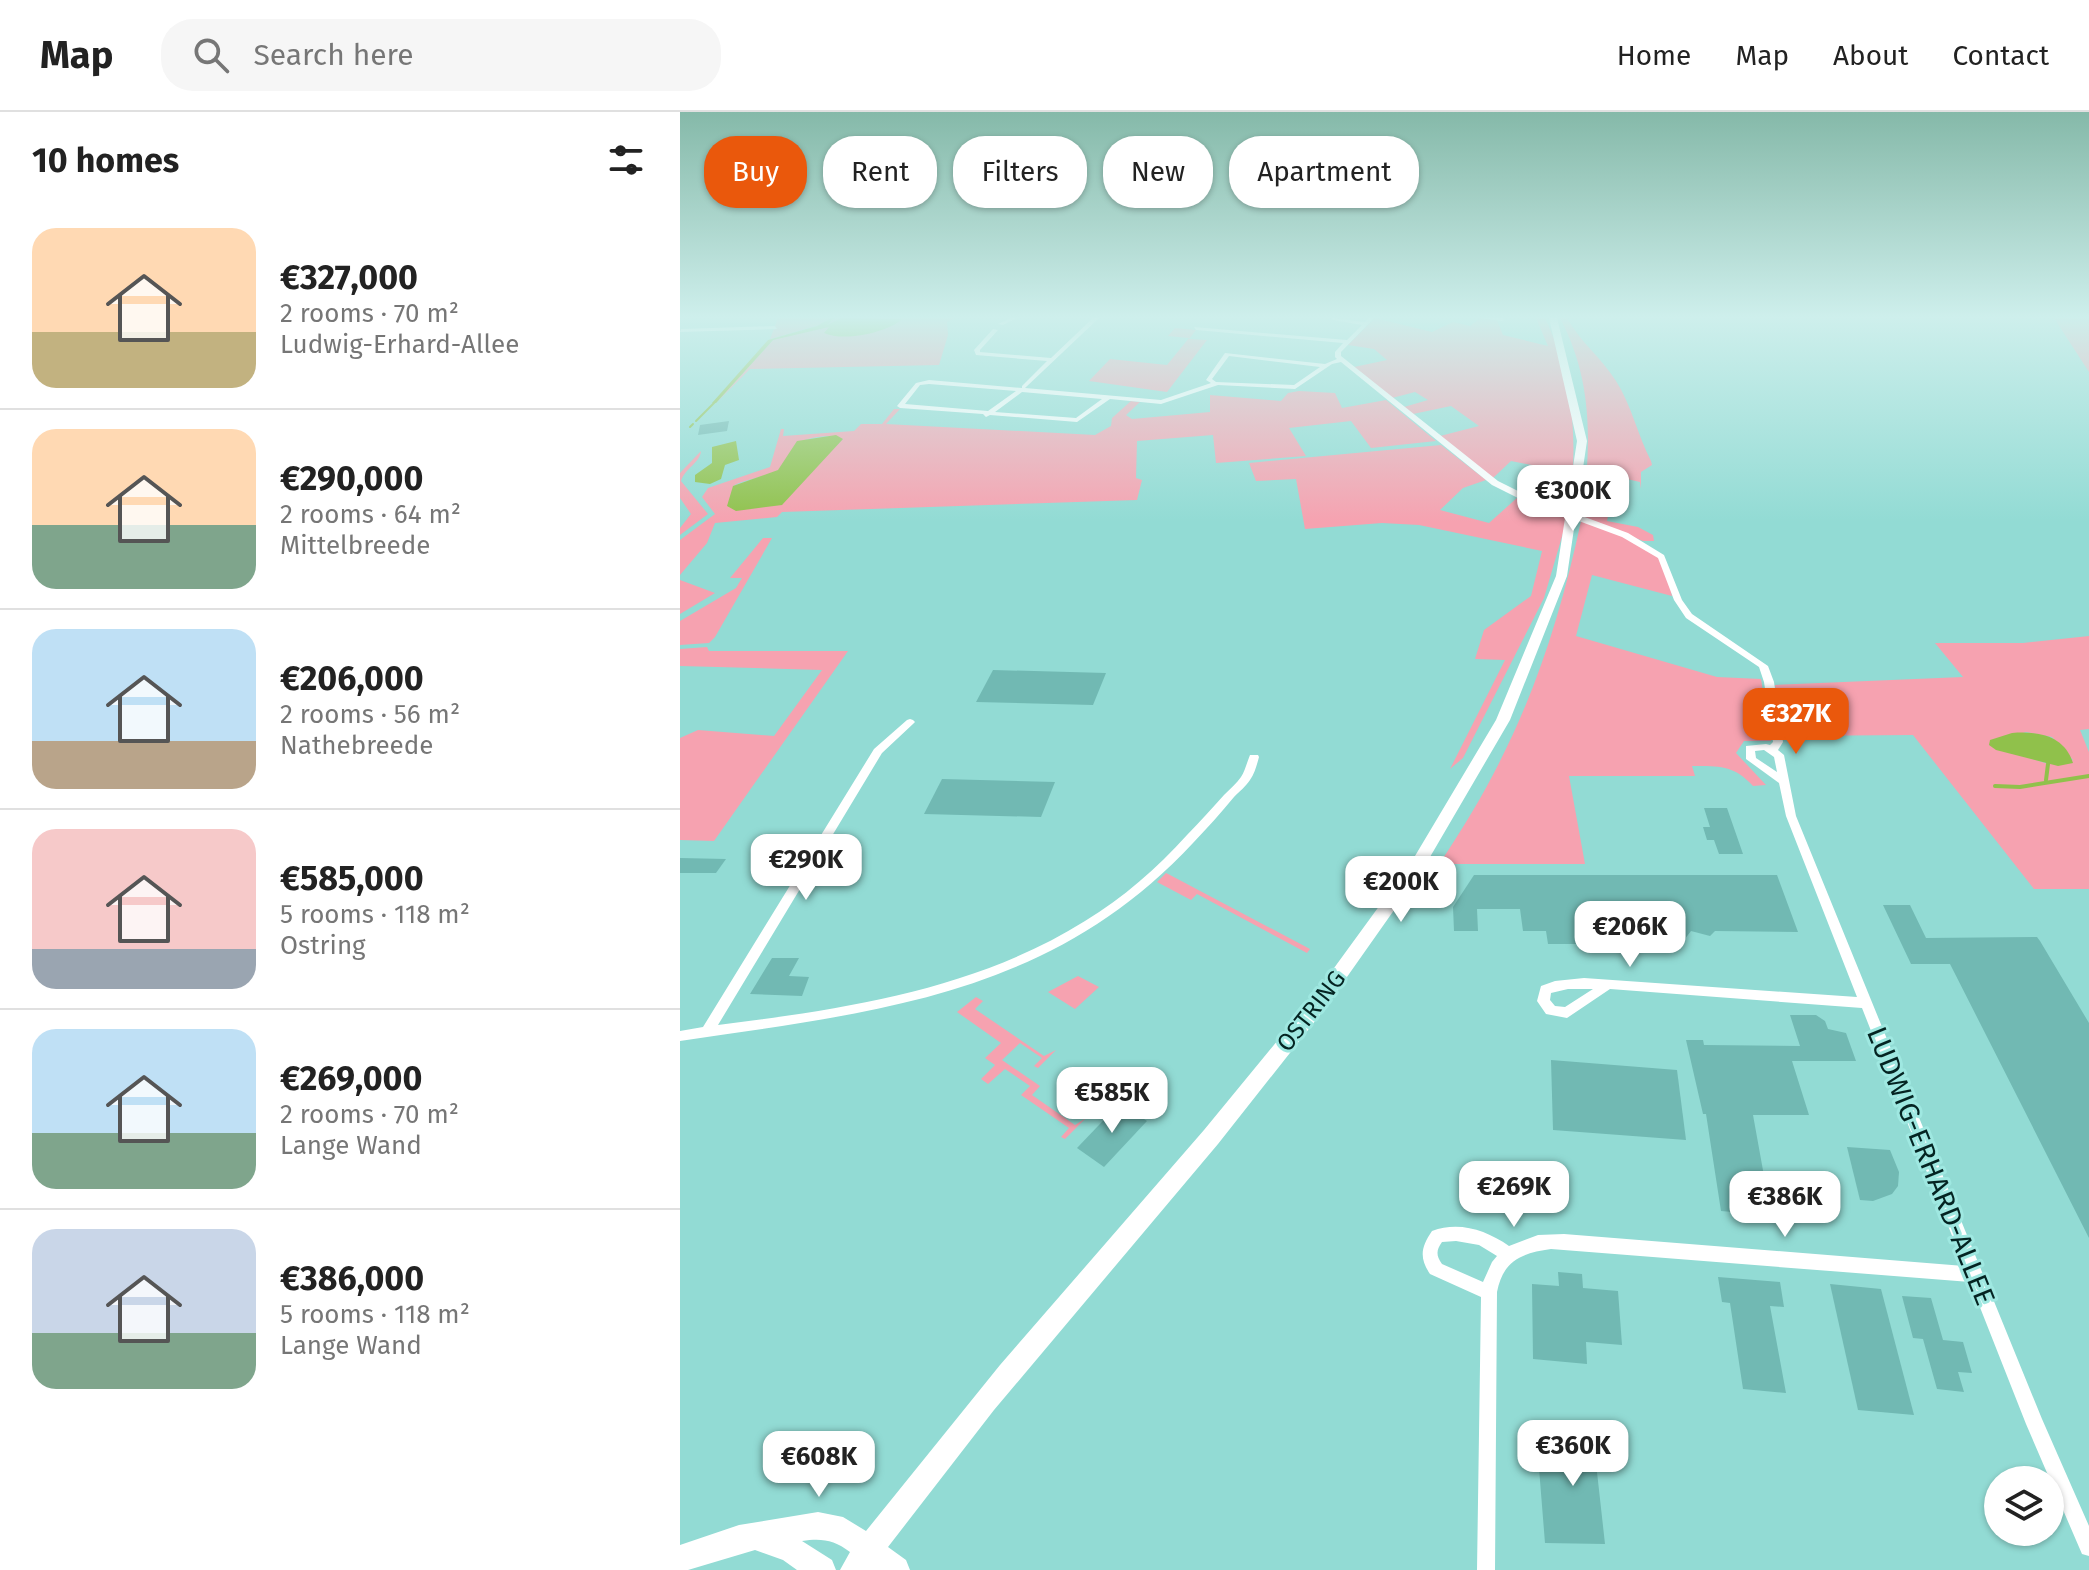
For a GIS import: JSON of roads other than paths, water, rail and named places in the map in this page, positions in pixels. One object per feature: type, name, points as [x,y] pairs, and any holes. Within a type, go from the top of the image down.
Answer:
[{"type":"main road","name":"OSTRING","points":[[862,1559],[1006,1377],[1281,1050],[1367,937],[1477,767],[1526,671],[1548,615],[1574,528],[1582,423],[1575,386]]},
{"type":"main road","points":[[680,1559],[723,1543],[757,1538],[796,1526],[818,1525],[843,1530],[862,1559],[896,1570]]},
{"type":"main road","points":[[757,1538],[791,1550],[822,1570]]},
{"type":"street","points":[[919,386],[900,407],[1081,420],[1109,397]]},
{"type":"street","points":[[972,386],[1167,402],[1206,386]]},
{"type":"street","points":[[986,415],[1025,386]]},
{"type":"street","points":[[1276,386],[1296,386]]},
{"type":"street","name":"LUDWIG-ERHARD-ALLEE","points":[[1374,386],[1495,483],[1637,541],[1661,557],[1678,600],[1689,616],[1763,666],[1778,742],[1773,749],[1779,755],[1791,816],[2047,1453],[2089,1547]]},
{"type":"street","points":[[707,1032],[878,751],[910,722]]},
{"type":"street","points":[[1773,749],[1754,746],[1748,754],[1783,781]]},
{"type":"street","points":[[680,1036],[851,1011],[924,994],[993,972],[1055,943],[1097,919],[1147,882],[1247,777],[1254,757]]},
{"type":"street","points":[[1606,986],[1866,1003]]},
{"type":"street","points":[[1489,1292],[1436,1269],[1430,1263],[1430,1246],[1437,1236],[1459,1234],[1482,1238],[1508,1255]]},
{"type":"street","points":[[1486,1570],[1489,1292],[1494,1271],[1508,1255],[1534,1242],[1564,1241],[1976,1275]]},
{"type":"waterway","points":[[696,421],[718,399]]},
{"type":"waterway","points":[[690,427],[693,424]]},
{"type":"waterway","points":[[2046,780],[2048,764]]},
{"type":"waterway","points":[[1995,786],[2020,787],[2089,776]]}]
